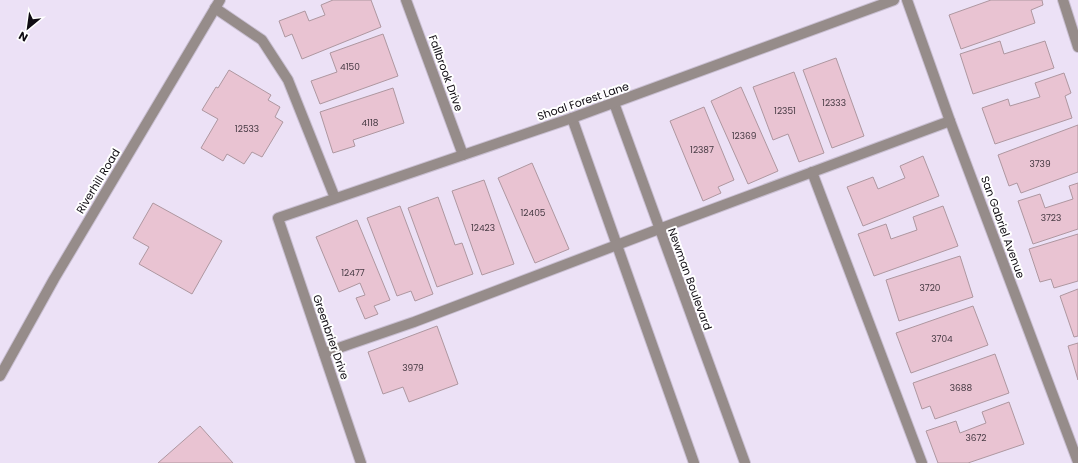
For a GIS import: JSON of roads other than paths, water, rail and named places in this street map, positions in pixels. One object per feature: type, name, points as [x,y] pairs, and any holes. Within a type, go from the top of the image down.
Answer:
[{"type":"street","name":"Fallbrook Drive","points":[[406,0],[463,155]]},
{"type":"street","name":"Shoal Forest Lane","points":[[278,218],[572,118],[894,0]]},
{"type":"street","name":"San Gabriel Avenue","points":[[907,0],[950,121],[1078,462]]},
{"type":"street","points":[[1063,0],[1078,47]]},
{"type":"street","points":[[218,4],[262,40],[288,80],[335,198]]},
{"type":"street","name":"Riverhill Road","points":[[0,376],[54,279],[218,4]]},
{"type":"street","name":"Newman Boulevard","points":[[614,103],[745,463]]},
{"type":"street","points":[[572,118],[694,463]]},
{"type":"street","points":[[324,353],[414,322],[950,121]]},
{"type":"street","points":[[812,172],[922,463]]},
{"type":"street","name":"Greenbrier Drive","points":[[278,218],[361,463]]}]
